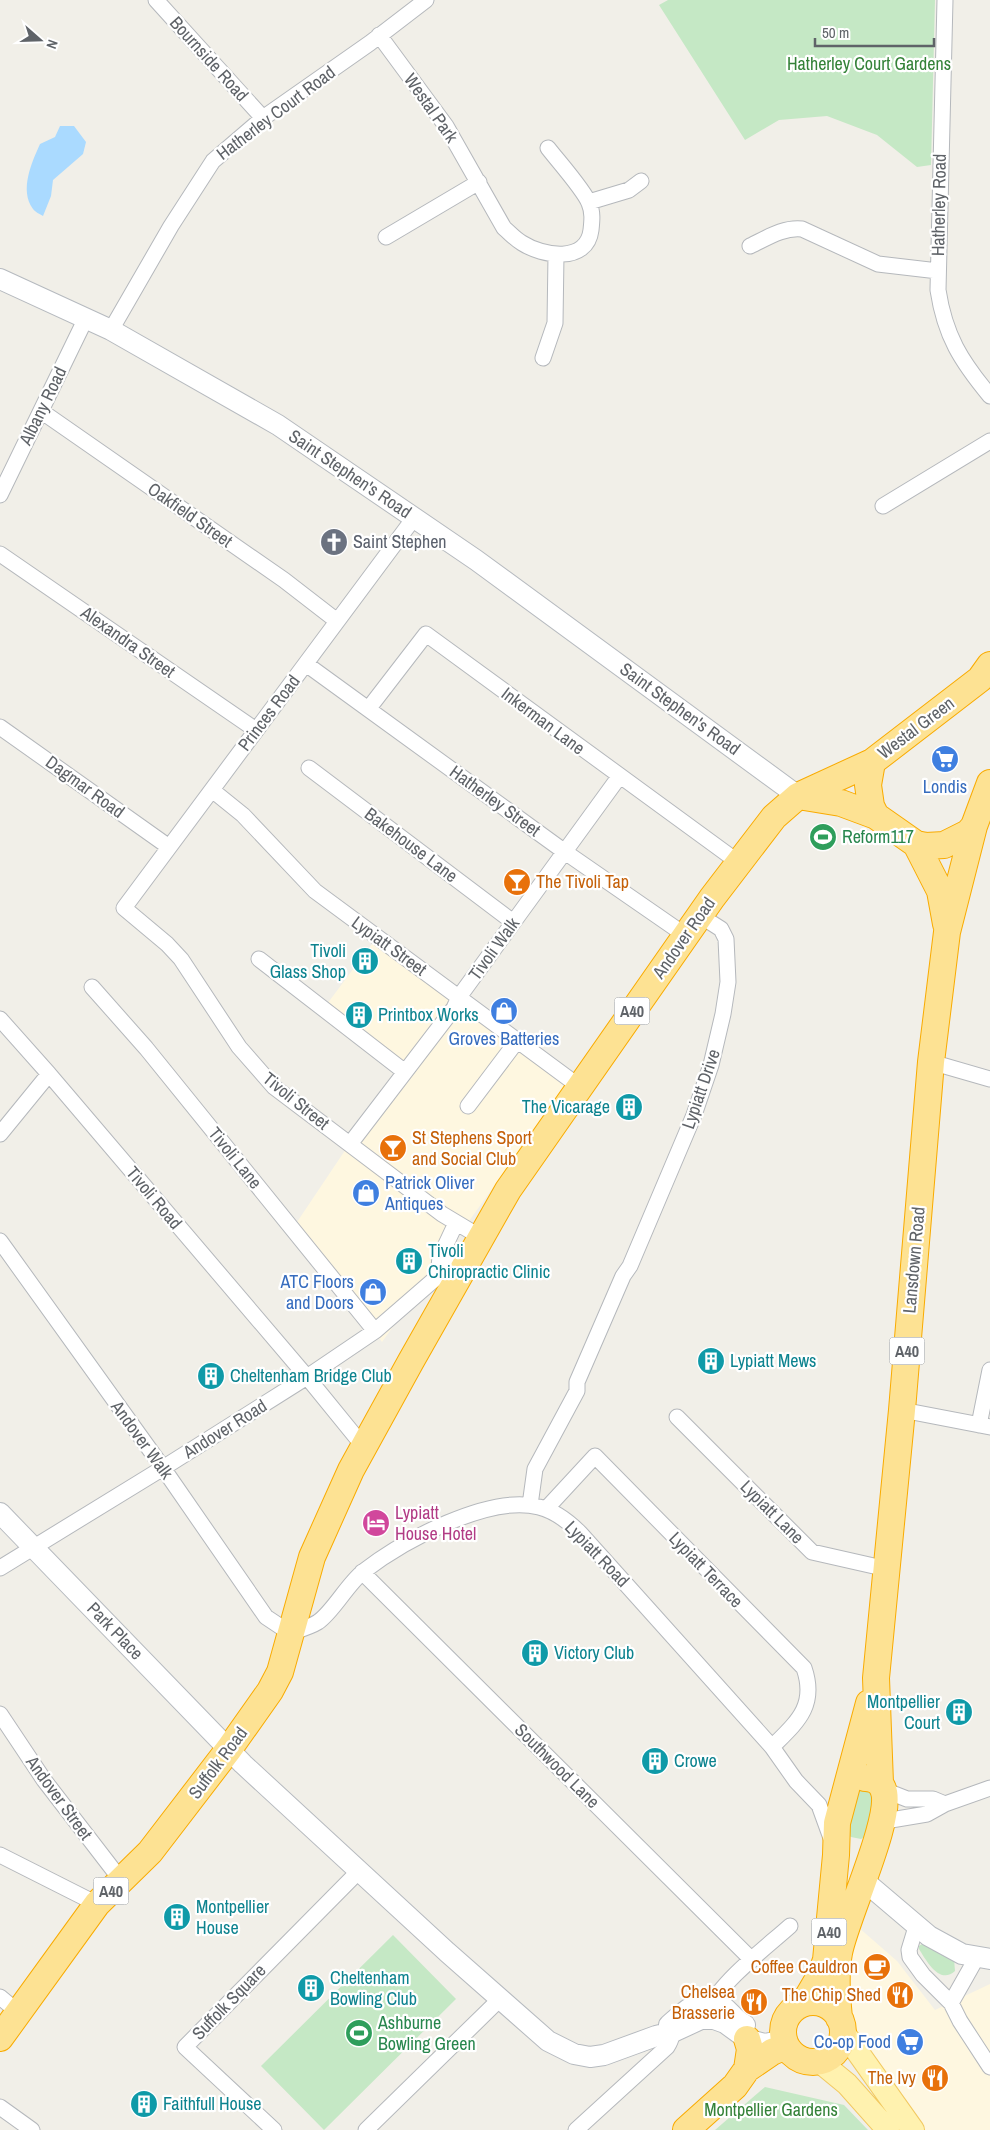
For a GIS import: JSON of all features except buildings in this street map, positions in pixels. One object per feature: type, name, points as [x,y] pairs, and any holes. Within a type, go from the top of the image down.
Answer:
[{"type":"highway","name":"Westal Green","points":[[876,816],[871,806],[868,785],[872,762],[987,676]]},
{"type":"highway","name":"Andover Road","points":[[364,1446],[508,1190],[738,862],[774,817],[798,796],[872,762]]},
{"type":"highway","points":[[798,796],[841,803],[876,816],[916,844],[935,846],[944,845],[961,838],[974,826],[990,783]]},
{"type":"highway","name":"Lansdown Road","points":[[882,1787],[876,1678],[902,1410],[931,1062],[947,932],[974,826]]},
{"type":"highway","name":"Lansdown Road","points":[[916,844],[940,891],[947,932]]},
{"type":"highway","name":"Suffolk Road","points":[[0,2038],[9,2005],[97,1904],[150,1852],[229,1749],[270,1691],[280,1672],[312,1557],[336,1501],[364,1446]]},
{"type":"highway","name":"Lansdown Road","points":[[846,1788],[876,1678]]},
{"type":"highway","points":[[846,1788],[850,1782],[861,1778],[871,1778],[882,1787]]},
{"type":"highway","name":"A40","points":[[794,2047],[832,2055],[842,2037],[837,1984],[839,1954],[848,1921],[871,1859],[884,1807],[882,1787]]},
{"type":"highway","name":"A40","points":[[794,2047],[790,2012],[804,2003],[821,1974],[826,1960],[836,1855],[837,1823],[846,1788]]},
{"type":"highway","points":[[836,1855],[844,1866],[871,1859]]},
{"type":"highway","points":[[804,2003],[824,2004],[830,2008],[840,2024]]},
{"type":"highway","points":[[741,2078],[750,2050],[747,2038]]},
{"type":"highway","name":"A40","points":[[686,2130],[741,2078],[752,2081],[794,2047]]},
{"type":"main road","points":[[840,2024],[913,2130]]},
{"type":"main road","points":[[794,2047],[847,2084],[888,2130]]},
{"type":"street","name":"Bournside Road","points":[[156,0],[263,118]]},
{"type":"street","name":"Hatherley Court Road","points":[[111,330],[171,226],[213,161],[263,118],[426,0]]},
{"type":"street","name":"Hatherley Road","points":[[945,0],[938,271],[940,309],[949,336],[961,360],[990,396]]},
{"type":"street","name":"Westal Park","points":[[379,35],[446,126],[504,228],[513,237],[533,249],[556,255]]},
{"type":"street","points":[[543,358],[555,323],[556,255],[578,250],[588,240],[592,214],[589,202],[548,148]]},
{"type":"street","points":[[589,202],[629,190],[641,181]]},
{"type":"street","points":[[386,237],[479,182]]},
{"type":"street","points":[[750,246],[781,231],[793,228],[802,229],[878,264],[938,271]]},
{"type":"street","name":"Saint Stephen's Road","points":[[0,279],[111,330],[178,366],[278,425],[476,560],[798,796]]},
{"type":"street","name":"Albany Road","points":[[0,495],[86,318]]},
{"type":"street","name":"Oakfield Street","points":[[41,412],[284,580],[338,621]]},
{"type":"street","points":[[883,506],[990,441]]},
{"type":"street","name":"Princes Road","points":[[124,908],[414,518]]},
{"type":"street","name":"Alexandra Street","points":[[0,554],[256,730]]},
{"type":"street","name":"Inkerman Lane","points":[[369,708],[426,634],[619,777],[738,862]]},
{"type":"street","name":"Hatherley Street","points":[[306,664],[565,852],[692,925]]},
{"type":"street","name":"Dagmar Road","points":[[0,728],[169,847]]},
{"type":"street","name":"Bakehouse Lane","points":[[309,768],[513,922]]},
{"type":"street","name":"Tivoli Walk","points":[[350,1144],[454,1008],[459,997],[619,777]]},
{"type":"street","name":"Lypiatt Street","points":[[212,790],[243,815],[314,891],[580,1086]]},
{"type":"street","name":"Tivoli Street","points":[[124,908],[167,944],[181,959],[240,1047],[274,1087],[456,1223],[482,1238]]},
{"type":"street","name":"Lypiatt Drive","points":[[530,1505],[534,1469],[577,1391],[577,1382],[623,1276],[630,1266],[694,1115],[711,1065],[723,1014],[728,982],[726,939],[721,929],[692,925]]},
{"type":"street","points":[[258,959],[406,1072]]},
{"type":"street","name":"Tivoli Lane","points":[[92,987],[146,1048],[375,1331]]},
{"type":"street","name":"Tivoli Road","points":[[0,1019],[49,1074],[364,1446]]},
{"type":"street","points":[[468,1106],[517,1041]]},
{"type":"street","points":[[931,1062],[990,1079]]},
{"type":"street","points":[[0,1134],[49,1074]]},
{"type":"street","points":[[438,1276],[440,1257],[456,1223]]},
{"type":"street","name":"Andover Road","points":[[0,1568],[307,1377],[375,1331],[482,1238]]},
{"type":"street","name":"Andover Walk","points":[[0,1241],[163,1468],[266,1618],[290,1633]]},
{"type":"street","points":[[902,1410],[985,1426],[990,1370]]},
{"type":"street","name":"Lypiatt Lane","points":[[677,1417],[812,1552],[887,1569]]},
{"type":"street","name":"Lypiatt Terrace","points":[[546,1509],[595,1456],[804,1668],[809,1689],[805,1708],[795,1725],[772,1747]]},
{"type":"street","name":"Lypiatt Road","points":[[290,1633],[319,1622],[362,1572],[399,1548],[459,1519],[492,1508],[530,1505],[546,1509],[564,1518],[580,1533],[772,1747],[796,1782],[819,1805],[836,1855]]},
{"type":"street","name":"Park Place","points":[[0,1513],[229,1749]]},
{"type":"street","name":"Southwood Lane","points":[[362,1572],[752,1960]]},
{"type":"street","name":"Andover Street","points":[[0,1714],[44,1780],[121,1880]]},
{"type":"street","points":[[229,1749],[358,1872],[500,1999],[548,2041],[574,2054],[590,2057],[604,2055],[701,2019],[710,2010],[727,1983],[790,1926]]},
{"type":"street","points":[[882,1787],[907,1799],[933,1799],[944,1804]]},
{"type":"street","points":[[819,1805],[846,1788]]},
{"type":"street","points":[[951,2004],[983,1958],[954,1951],[916,1927],[896,1909],[871,1859],[885,1825],[891,1820],[927,1814],[944,1804],[990,1788]]},
{"type":"street","points":[[0,1855],[97,1904]]},
{"type":"street","name":"Suffolk Square","points":[[274,2130],[185,2047],[358,1872]]},
{"type":"street","points":[[848,1921],[864,1909],[877,1906],[896,1909]]},
{"type":"street","points":[[916,1927],[910,1956],[923,1975],[951,2004],[990,2067]]},
{"type":"street","points":[[366,2130],[500,1999]]},
{"type":"street","points":[[710,2010],[723,2005],[740,2022],[765,2031],[794,2047]]},
{"type":"street","points":[[710,2010],[747,2038],[765,2044],[794,2047]]},
{"type":"street","points":[[576,2130],[667,2046],[671,2040],[666,2031]]},
{"type":"street","points":[[0,2107],[32,2130]]},
{"type":"shaded area","points":[[375,940],[569,1082],[382,1342],[295,1225],[397,1073],[321,1012]]},
{"type":"shaded area","points":[[858,1927],[897,1961],[935,2010],[990,1984],[990,2130],[925,2130],[853,2031],[844,1958]]},
{"type":"green space","name":"Hatherley Court Gardens","points":[[668,0],[935,0],[931,165],[917,167],[877,135],[827,116],[779,120],[745,140],[659,5]]},
{"type":"green space","points":[[856,1787],[876,1792],[866,1836],[861,1839],[851,1837],[848,1834]]},
{"type":"green space","name":"Ashburne Bowling Green","points":[[393,1935],[456,1999],[324,2130],[261,2066]]},
{"type":"green space","points":[[922,1944],[954,1959],[955,1971],[949,1975],[944,1975],[934,1970],[919,1949],[919,1946]]},
{"type":"green space","name":"Montpellier Gardens","points":[[765,2087],[844,2105],[868,2130],[715,2130]]},
{"type":"water","points":[[60,126],[74,126],[86,142],[83,154],[53,180],[51,196],[43,216],[34,210],[29,201],[27,193],[28,176],[40,144],[55,137]]},
{"type":"place","name":"Saint Stephen","points":[[334,542]]},
{"type":"place","name":"Londis","points":[[945,759]]},
{"type":"place","name":"Reform117","points":[[823,837]]},
{"type":"place","name":"The Tivoli Tap","points":[[517,882]]},
{"type":"place","name":"Tivoli Glass Shop","points":[[365,961]]},
{"type":"place","name":"Groves Batteries","points":[[504,1011]]},
{"type":"place","name":"Printbox Works","points":[[359,1015]]},
{"type":"place","name":"The Vicarage","points":[[629,1107]]},
{"type":"place","name":"St Stephens Sport and Social Club","points":[[393,1148]]},
{"type":"place","name":"Patrick Oliver Antiques","points":[[366,1193]]},
{"type":"place","name":"Tivoli Chiropractic Clinic","points":[[409,1261]]},
{"type":"place","name":"ATC Floors and Doors","points":[[373,1292]]},
{"type":"place","name":"Lypiatt Mews","points":[[711,1361]]},
{"type":"place","name":"Cheltenham Bridge Club","points":[[211,1376]]},
{"type":"place","name":"Lypiatt House Hotel","points":[[376,1523]]},
{"type":"place","name":"Victory Club","points":[[535,1653]]},
{"type":"place","name":"Montpellier Court","points":[[959,1712]]},
{"type":"place","name":"Crowe","points":[[655,1761]]},
{"type":"place","name":"Montpellier House","points":[[177,1917]]},
{"type":"place","name":"Coffee Cauldron","points":[[877,1967]]},
{"type":"place","name":"Cheltenham Bowling Club","points":[[311,1988]]},
{"type":"place","name":"The Chip Shed","points":[[900,1995]]},
{"type":"place","name":"Chelsea Brasserie","points":[[754,2002]]},
{"type":"place","name":"Ashburne Bowling Green","points":[[359,2033]]},
{"type":"place","name":"Co-op Food","points":[[910,2042]]},
{"type":"place","name":"The Ivy","points":[[935,2078]]},
{"type":"place","name":"Faithfull House","points":[[144,2104]]}]
